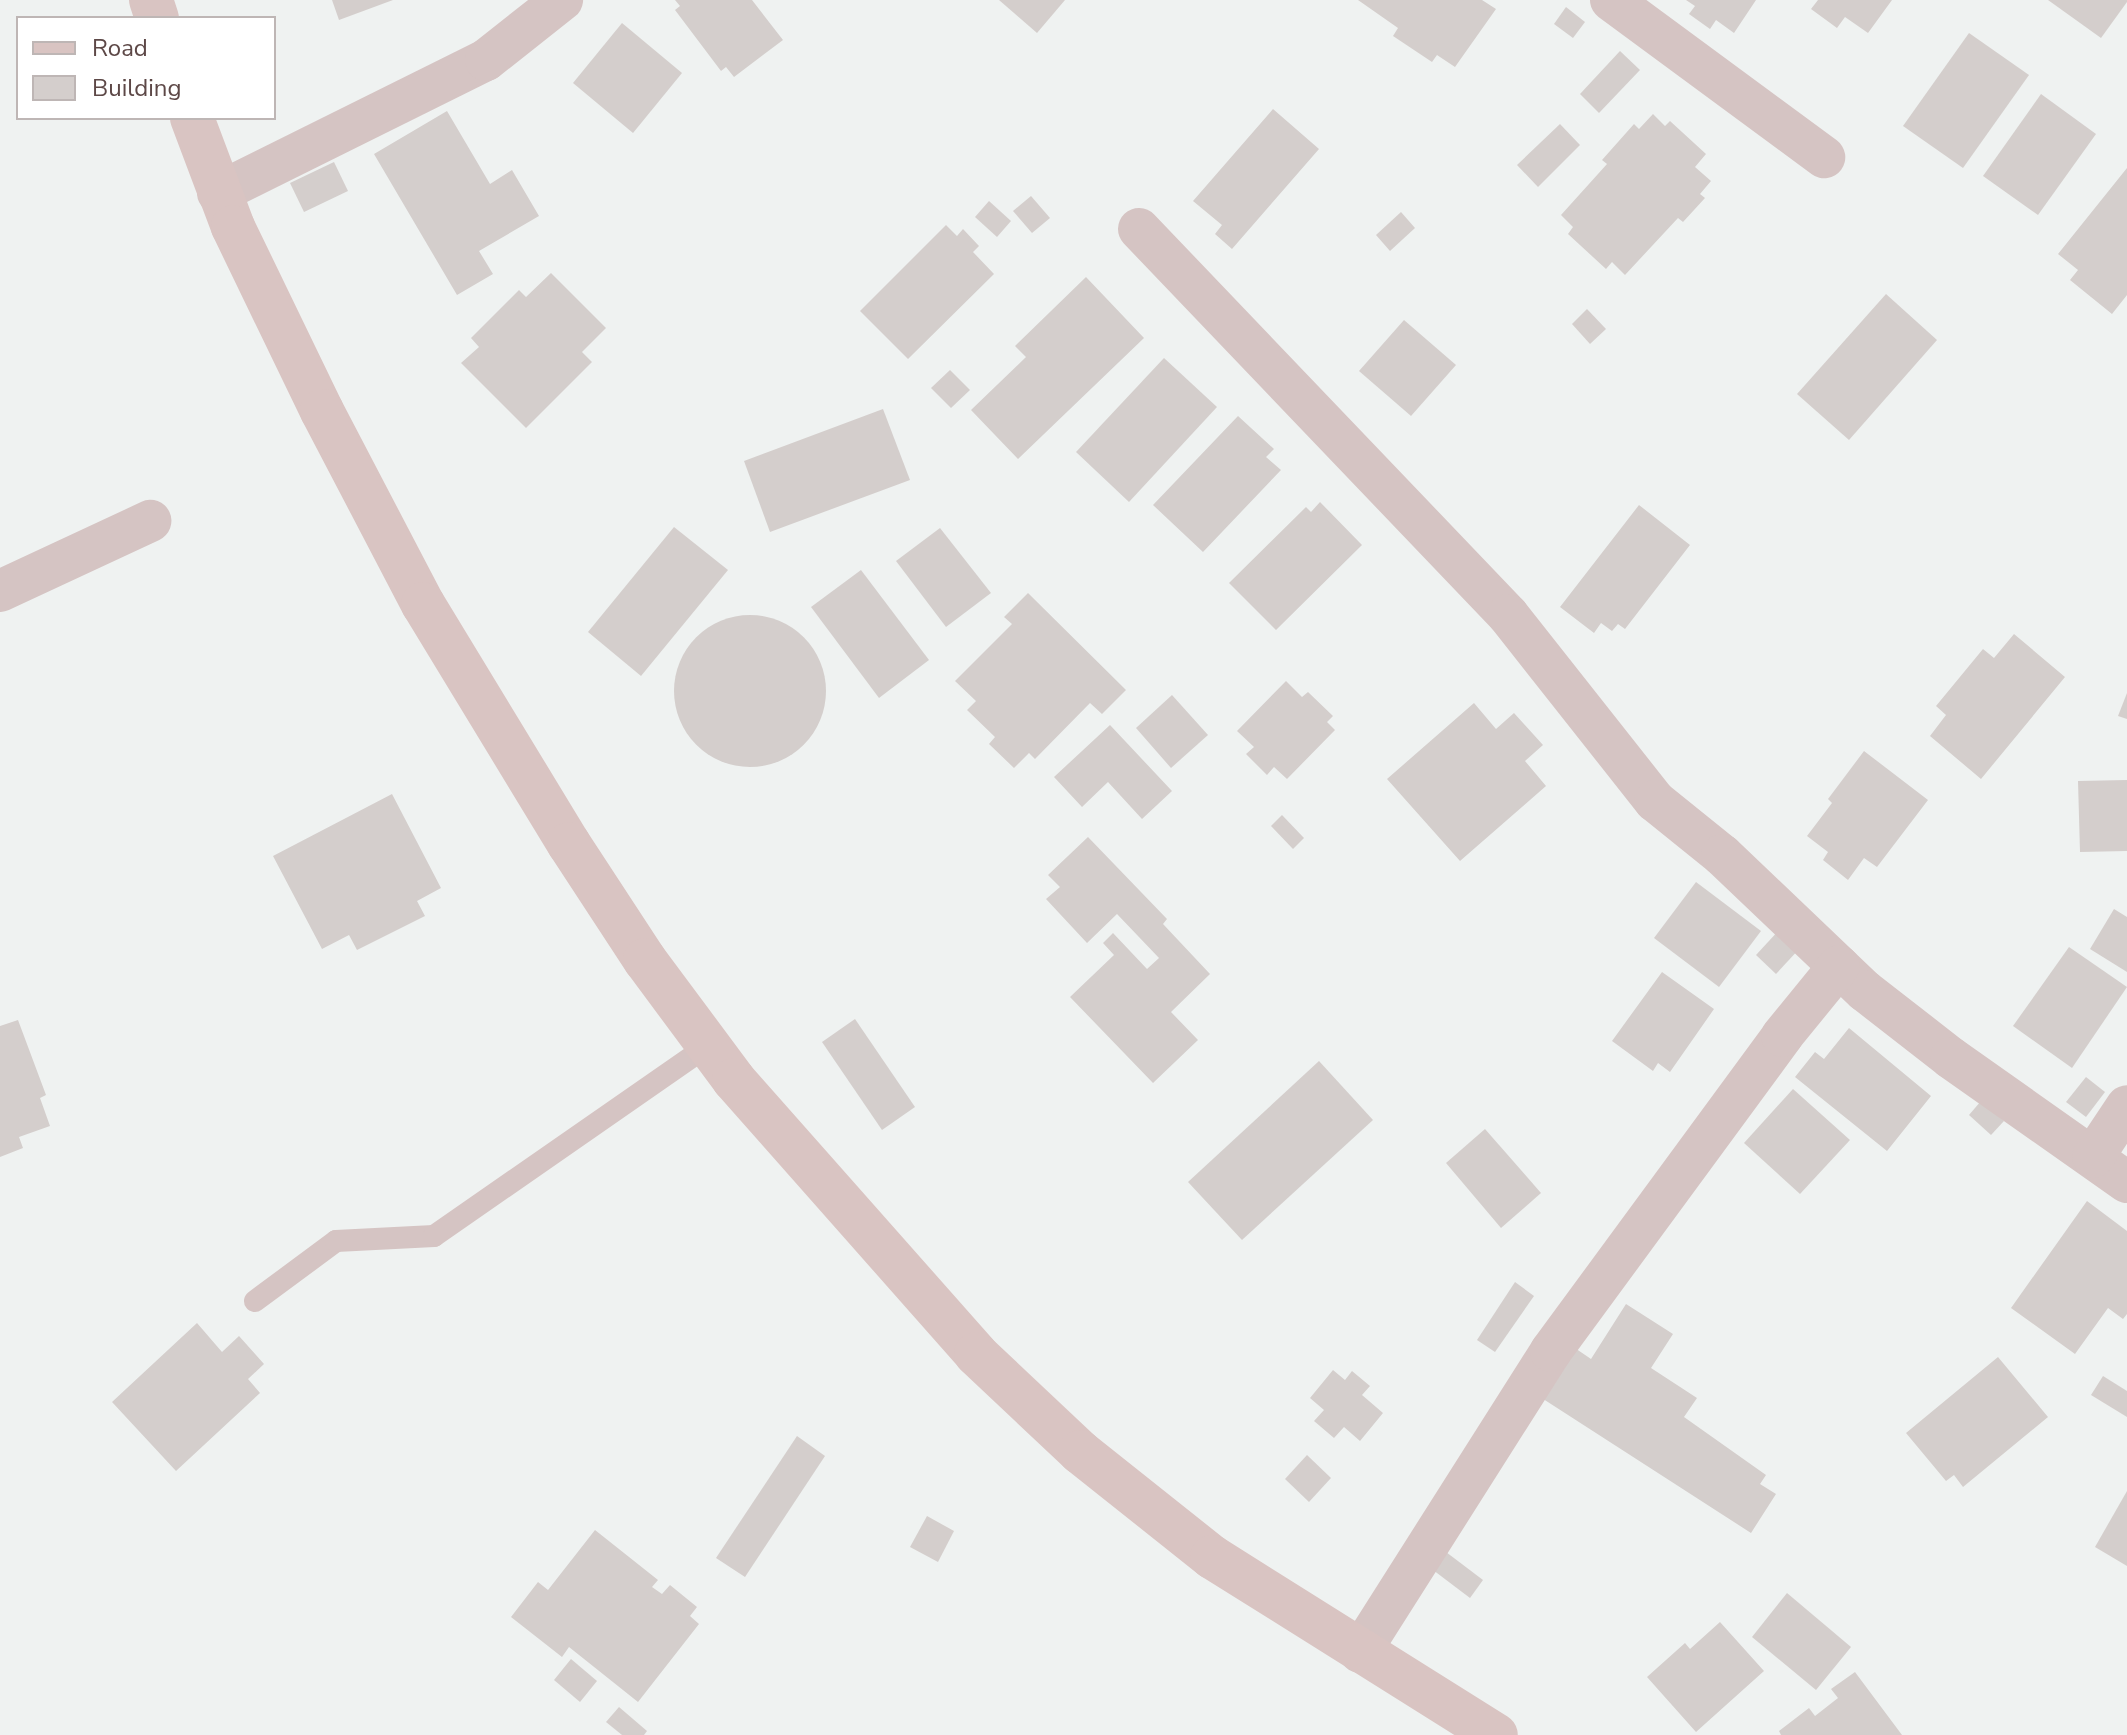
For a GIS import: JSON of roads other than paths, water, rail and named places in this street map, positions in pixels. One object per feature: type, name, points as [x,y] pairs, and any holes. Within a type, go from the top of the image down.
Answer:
[{"type":"street","points":[[218,193],[486,60],[562,0]]},
{"type":"street","points":[[1611,0],[1824,157]]},
{"type":"street","points":[[193,120],[218,193],[322,411],[423,604],[569,844],[645,960],[734,1080],[976,1354],[1080,1452],[1212,1557],[1496,1735]]},
{"type":"street","points":[[1139,229],[1508,615],[1655,801],[1722,855],[1865,991],[1951,1058],[2127,1182]]},
{"type":"street","points":[[0,591],[150,521]]},
{"type":"street","points":[[1360,1652],[1551,1351],[1790,1025],[1839,966]]},
{"type":"street","points":[[2093,1157],[2127,1106]]},
{"type":"lane","points":[[255,1301],[336,1241],[434,1236],[707,1046]]}]
